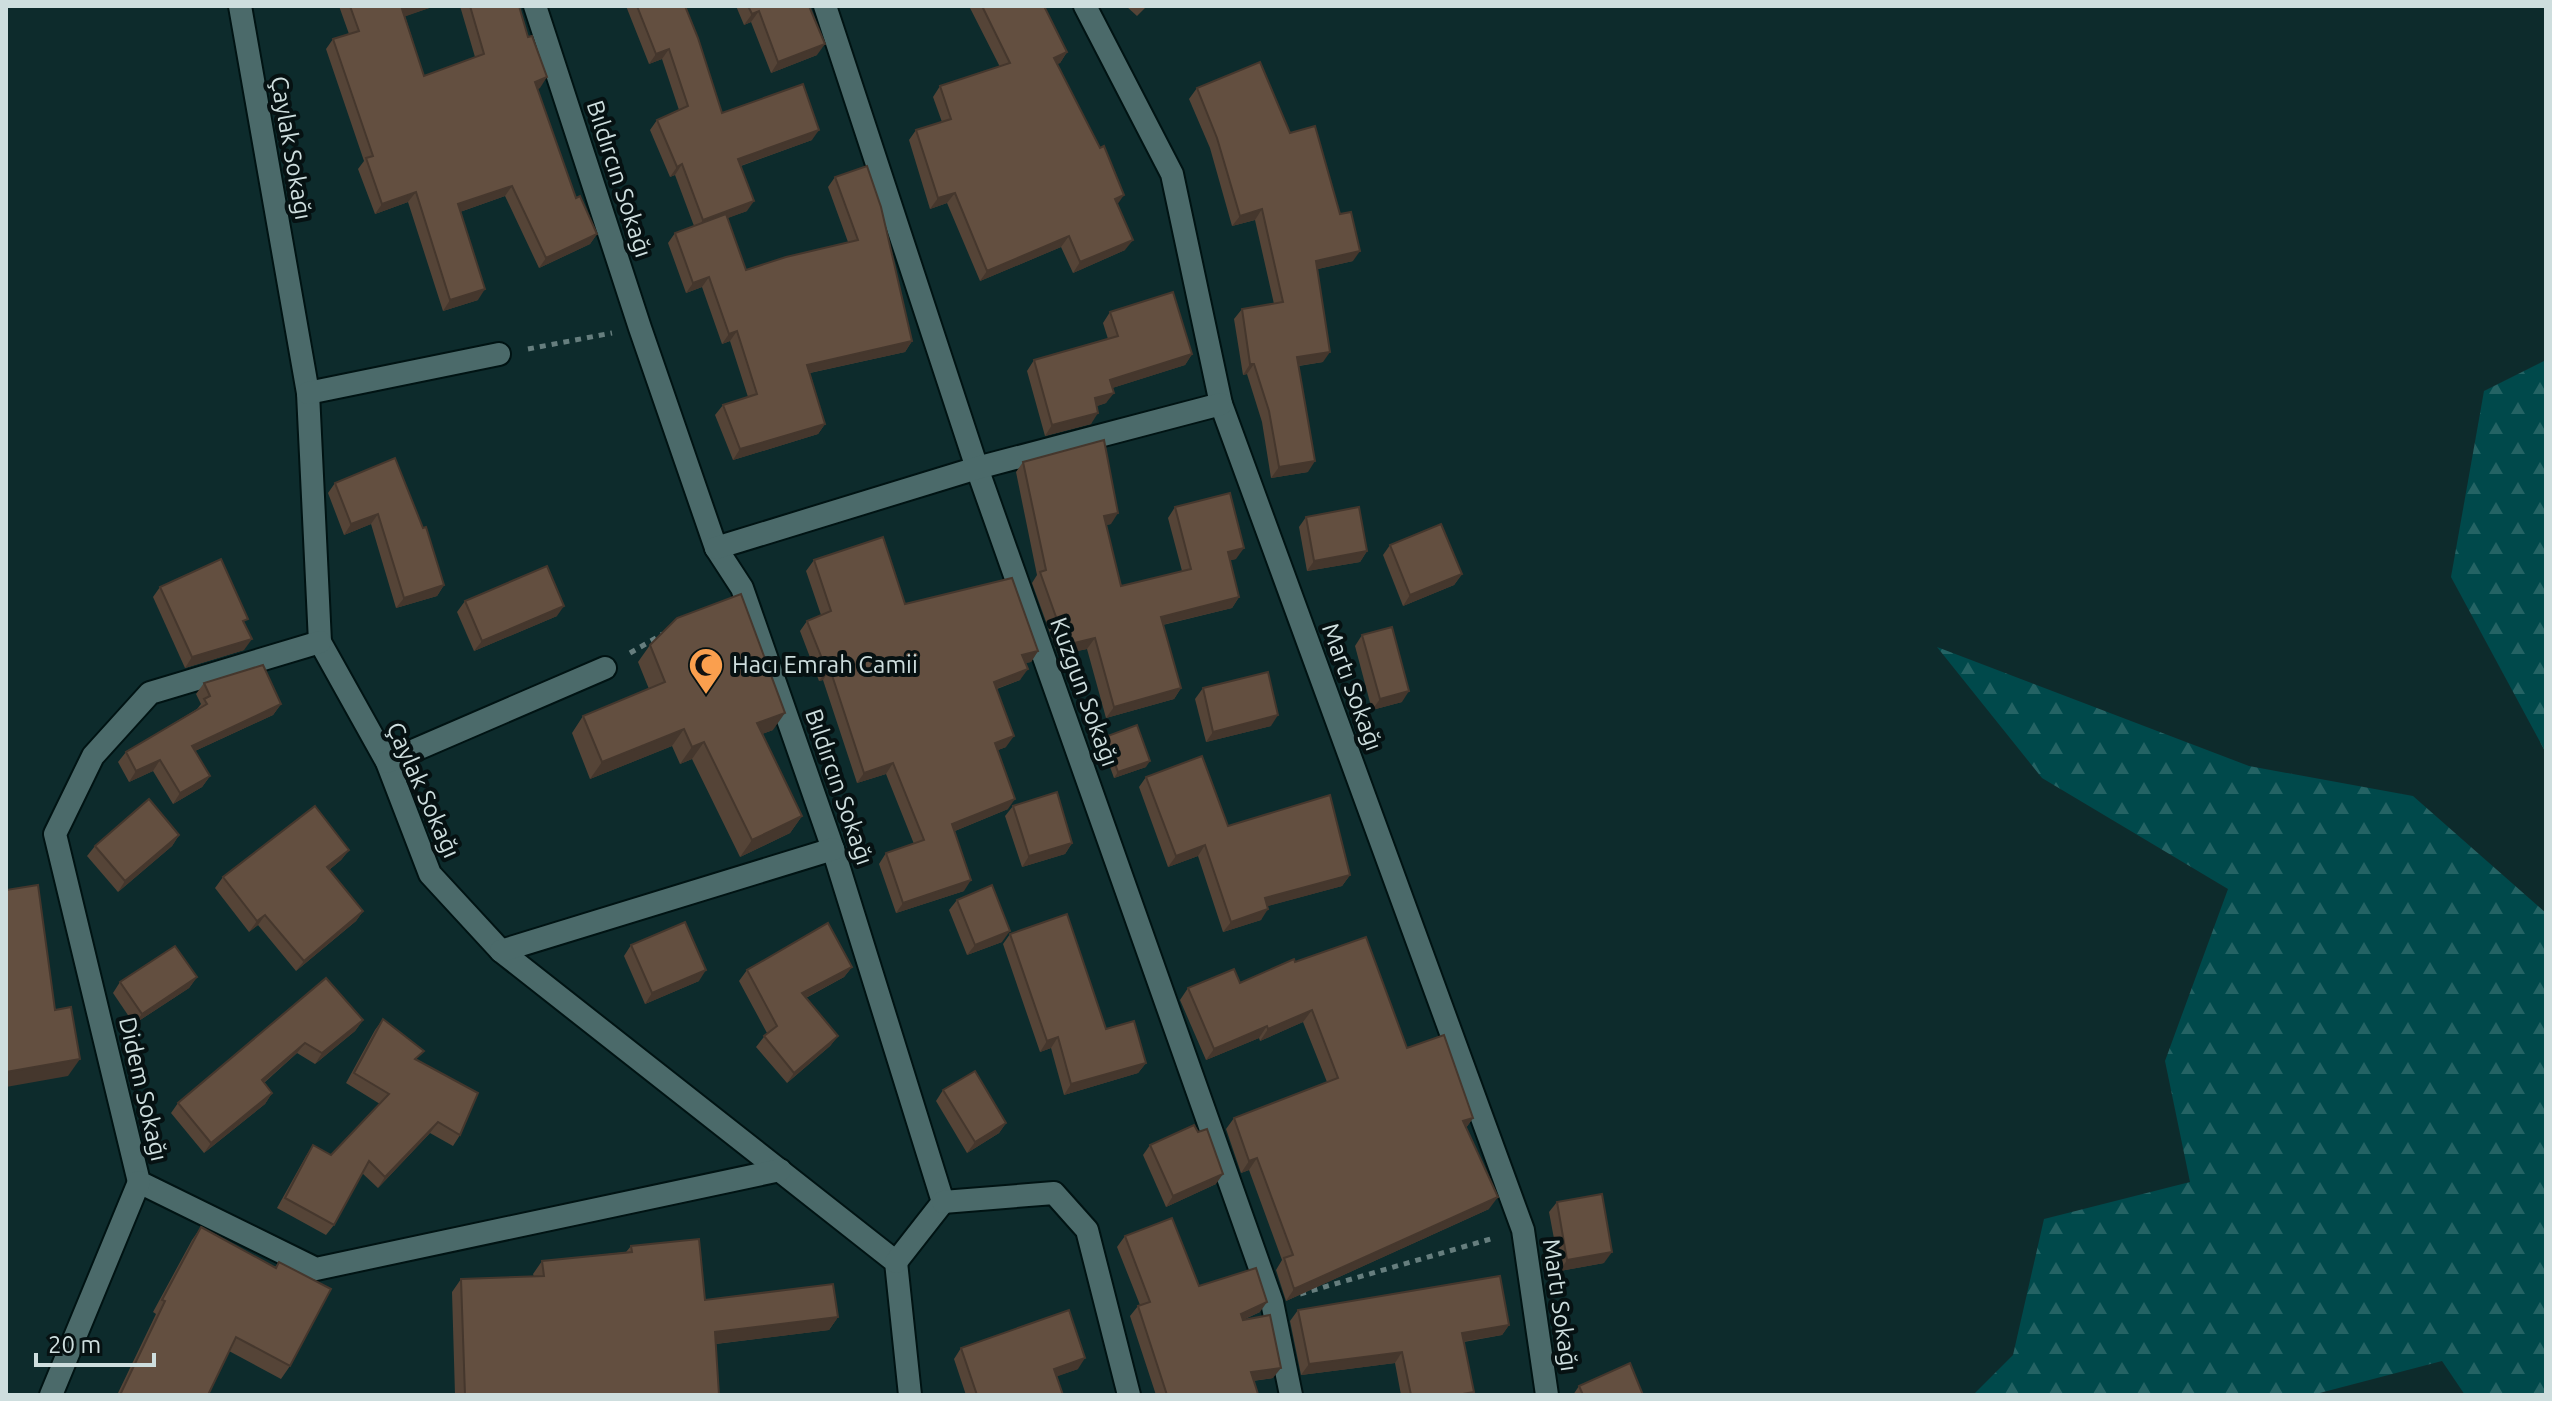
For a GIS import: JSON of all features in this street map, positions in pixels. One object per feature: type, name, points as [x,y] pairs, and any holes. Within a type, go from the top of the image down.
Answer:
[{"type":"street","name":"Çaylak Sokağı","points":[[240,6],[308,393],[320,642],[387,762],[430,874],[501,951],[896,1262]]},
{"type":"street","name":"Bıldırcın Sokağı","points":[[535,6],[640,328],[716,548],[742,588],[833,849],[943,1202]]},
{"type":"street","name":"Kuzgun Sokağı","points":[[825,6],[977,468],[1272,1302],[1291,1395]]},
{"type":"street","name":"Martı Sokağı","points":[[1085,6],[1172,174],[1221,404],[1523,1230],[1547,1395]]},
{"type":"street","points":[[308,393],[499,354]]},
{"type":"street","points":[[716,548],[977,468],[1221,404]]},
{"type":"street","name":"Didem Sokağı","points":[[320,642],[150,693],[93,756],[55,834],[139,1182],[316,1269],[780,1170]]},
{"type":"street","points":[[387,762],[605,668]]},
{"type":"street","points":[[501,951],[833,849]]},
{"type":"street","points":[[51,1395],[139,1182]]},
{"type":"street","points":[[910,1395],[896,1262],[943,1202],[1054,1193],[1087,1230],[1129,1395]]},
{"type":"path","points":[[499,354],[640,328]]},
{"type":"path","points":[[605,668],[673,628]]},
{"type":"path","points":[[1272,1302],[1523,1230]]},
{"type":"green space","points":[[2546,360],[2546,753],[2451,577],[2484,391]]},
{"type":"green space","points":[[1937,647],[2249,766],[2413,796],[2546,913],[2546,1395],[2465,1395],[2442,1361],[2312,1395],[1973,1395],[2013,1355],[2044,1219],[2190,1182],[2165,1061],[2228,889],[2042,778]]},
{"type":"building","points":[[350,6],[411,6],[402,9],[424,76],[484,54],[470,6],[519,6],[528,37],[532,36],[547,77],[535,82],[576,198],[580,196],[597,234],[546,258],[512,186],[458,204],[485,289],[450,300],[416,192],[382,204],[366,158],[373,156],[333,39],[359,31]]},
{"type":"building","points":[[637,6],[685,6],[722,113],[803,84],[819,130],[738,159],[754,201],[703,220],[682,164],[677,167],[657,120],[688,106],[669,49],[656,54]]},
{"type":"building","points":[[748,6],[809,6],[825,44],[778,62],[759,11],[752,14]]},
{"type":"building","points":[[982,6],[1044,6],[1067,52],[1054,58],[1100,148],[1104,146],[1124,195],[1115,199],[1133,240],[1080,262],[1069,236],[987,271],[955,193],[938,198],[916,130],[951,119],[940,86],[1010,63]]},
{"type":"building","points":[[1260,62],[1290,133],[1315,126],[1340,214],[1351,212],[1360,251],[1316,261],[1330,352],[1297,357],[1315,461],[1279,467],[1269,411],[1254,364],[1250,364],[1242,309],[1283,302],[1262,209],[1240,216],[1217,138],[1197,88]]},
{"type":"building","points":[[867,166],[881,207],[912,341],[807,365],[825,424],[740,449],[723,405],[757,394],[737,331],[729,334],[709,277],[693,283],[675,233],[726,214],[746,270],[858,240],[835,177]]},
{"type":"building","points":[[1173,292],[1192,354],[1110,380],[1114,393],[1095,398],[1098,413],[1052,425],[1034,360],[1118,336],[1110,312]]},
{"type":"building","points":[[1104,440],[1118,513],[1104,516],[1121,586],[1191,569],[1175,507],[1230,493],[1244,548],[1228,552],[1239,597],[1161,617],[1181,688],[1114,707],[1095,638],[1066,645],[1040,572],[1046,570],[1023,462]]},
{"type":"building","points":[[395,458],[423,528],[426,527],[444,585],[404,598],[378,514],[351,524],[335,483]]},
{"type":"building","points":[[1359,507],[1367,551],[1314,561],[1306,517]]},
{"type":"building","points":[[1441,524],[1462,574],[1410,595],[1390,545]]},
{"type":"building","points":[[883,537],[905,604],[1012,578],[1038,651],[1022,655],[1028,669],[994,682],[1014,736],[995,743],[1015,799],[952,824],[971,880],[903,903],[886,853],[924,840],[893,763],[864,773],[830,669],[827,671],[807,621],[831,611],[814,560]]},
{"type":"building","points":[[221,559],[248,619],[243,621],[252,639],[192,657],[160,587]]},
{"type":"building","points":[[547,566],[564,606],[482,641],[465,601]]},
{"type":"building","points":[[741,594],[785,713],[757,723],[802,816],[752,840],[704,742],[692,747],[684,729],[602,762],[583,716],[665,682],[650,645],[677,618]]},
{"type":"building","points":[[1392,627],[1409,691],[1380,699],[1362,635]]},
{"type":"building","points":[[263,665],[281,704],[192,746],[210,776],[180,793],[160,760],[136,771],[126,752],[207,704],[204,699],[210,696],[204,683]]},
{"type":"building","points":[[1268,672],[1278,715],[1213,732],[1203,688]]},
{"type":"building","points":[[1137,725],[1150,761],[1118,772],[1105,737]]},
{"type":"building","points":[[1202,756],[1228,826],[1330,795],[1350,875],[1265,898],[1268,909],[1231,922],[1205,845],[1176,856],[1146,777]]},
{"type":"building","points":[[1057,792],[1072,843],[1029,856],[1013,806]]},
{"type":"building","points":[[149,799],[179,835],[125,881],[95,846]]},
{"type":"building","points":[[315,806],[349,850],[327,867],[363,911],[304,961],[265,915],[257,921],[223,877]]},
{"type":"building","points":[[38,885],[55,1010],[71,1007],[80,1059],[6,1072],[6,890]]},
{"type":"building","points":[[992,885],[1010,931],[975,945],[957,900]]},
{"type":"building","points":[[1067,914],[1106,1029],[1134,1021],[1146,1063],[1071,1084],[1058,1037],[1047,1041],[1010,934]]},
{"type":"building","points":[[685,922],[706,970],[652,993],[631,945]]},
{"type":"building","points":[[828,923],[852,967],[802,993],[838,1036],[794,1073],[764,1036],[777,1026],[747,970]]},
{"type":"building","points":[[1366,937],[1407,1048],[1444,1035],[1473,1118],[1463,1121],[1498,1197],[1294,1289],[1284,1258],[1293,1255],[1257,1158],[1249,1161],[1234,1118],[1338,1078],[1312,1010],[1214,1049],[1188,988],[1234,969],[1240,983],[1294,959],[1295,962]]},
{"type":"building","points":[[175,946],[197,977],[142,1014],[120,982]]},
{"type":"building","points":[[326,978],[363,1020],[322,1053],[305,1043],[262,1080],[272,1093],[211,1143],[178,1103]]},
{"type":"building","points":[[383,1019],[424,1051],[415,1059],[478,1093],[460,1135],[438,1122],[385,1177],[369,1161],[334,1225],[285,1198],[313,1145],[331,1155],[389,1094],[354,1073]]},
{"type":"building","points":[[975,1071],[1006,1123],[975,1142],[943,1090]]},
{"type":"building","points":[[1194,1125],[1198,1132],[1207,1129],[1223,1174],[1173,1196],[1150,1145]]},
{"type":"building","points":[[1602,1194],[1612,1252],[1567,1260],[1557,1202]]},
{"type":"building","points":[[1172,1218],[1199,1286],[1256,1268],[1267,1302],[1241,1314],[1243,1320],[1270,1315],[1281,1368],[1251,1372],[1258,1394],[1167,1395],[1138,1306],[1150,1302],[1125,1236]]},
{"type":"building","points":[[201,1227],[276,1268],[279,1262],[331,1289],[290,1366],[236,1337],[208,1395],[120,1395],[165,1301],[162,1300]]},
{"type":"building","points":[[699,1239],[705,1300],[833,1284],[838,1317],[715,1332],[719,1395],[465,1395],[461,1279],[544,1276],[542,1261],[632,1252],[631,1246]]},
{"type":"building","points":[[1500,1276],[1509,1325],[1462,1333],[1474,1392],[1411,1395],[1402,1352],[1309,1364],[1298,1310]]},
{"type":"building","points":[[1069,1310],[1085,1358],[1054,1369],[1063,1395],[977,1395],[961,1348]]},
{"type":"building","points":[[1630,1363],[1643,1395],[1583,1395],[1579,1386]]},
{"type":"place","name":"Hacı Emrah Camii","points":[[706,696]]}]
